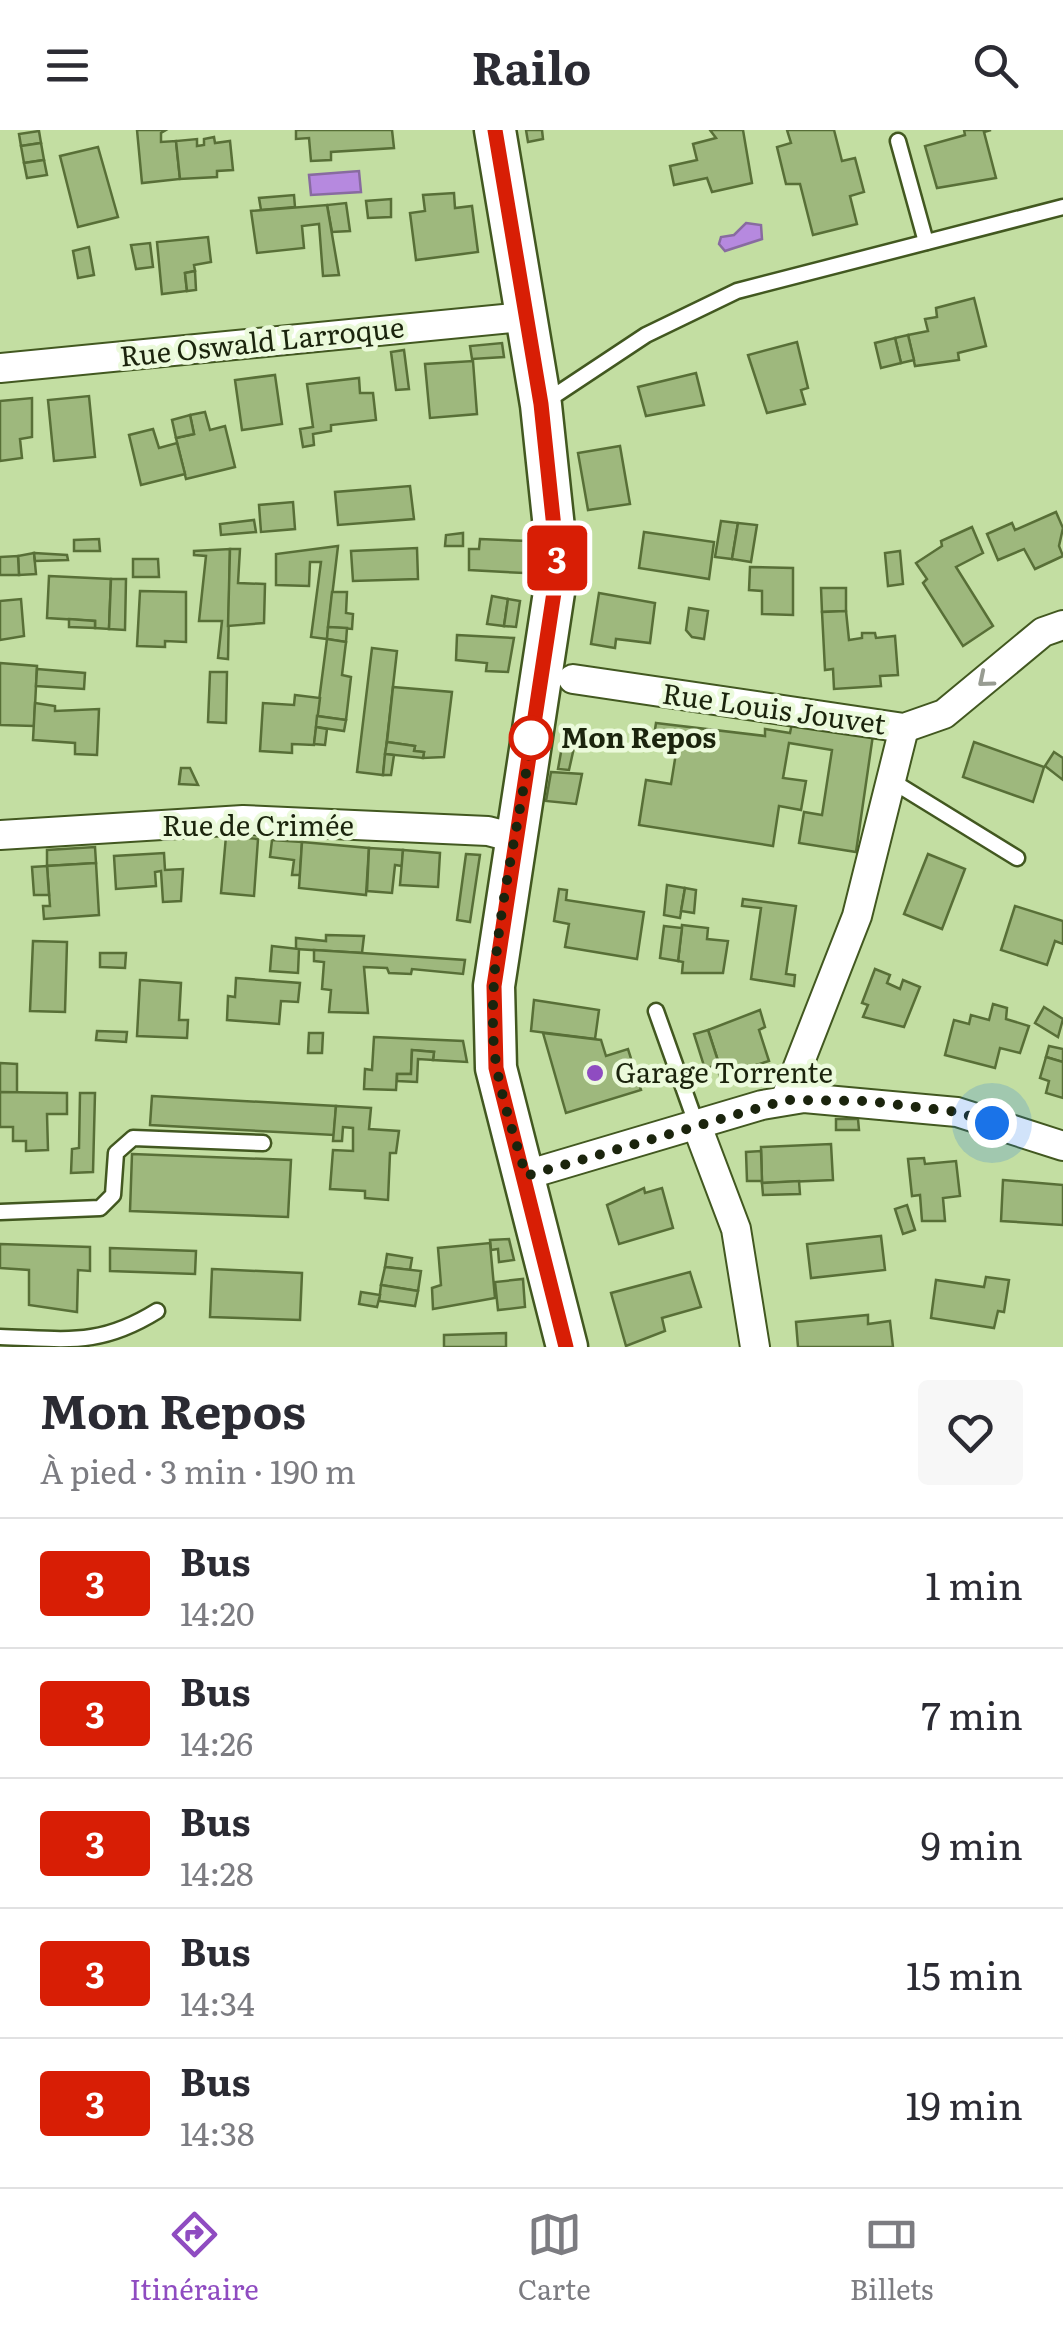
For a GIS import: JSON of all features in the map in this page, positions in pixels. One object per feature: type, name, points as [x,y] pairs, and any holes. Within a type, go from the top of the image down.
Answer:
[{"type":"main road","points":[[494,130],[523,317],[541,404],[558,566],[515,838],[492,1026],[496,1068],[566,1347]]},
{"type":"street","name":"Rue Oswald Larroque","points":[[0,368],[523,317]]},
{"type":"street","name":"Rue Louis Jouvet","points":[[573,679],[904,728],[944,714],[1043,632],[1063,626]]},
{"type":"street","points":[[786,1100],[857,916],[904,728]]},
{"type":"street","name":"Rue de Crimée","points":[[0,835],[242,820],[488,831],[515,838]]},
{"type":"street","points":[[526,1176],[786,1100],[868,1101],[957,1112],[1063,1146]]},
{"type":"street","points":[[698,1126],[736,1229],[755,1347]]},
{"type":"lane","points":[[898,141],[926,242]]},
{"type":"lane","points":[[541,404],[646,336],[737,292],[1063,207]]},
{"type":"lane","points":[[892,781],[1017,858]]},
{"type":"lane","points":[[656,1011],[698,1126]]},
{"type":"lane","points":[[0,1212],[100,1208],[112,1195],[116,1153],[132,1138],[263,1143]]},
{"type":"lane","points":[[0,1337],[96,1340],[124,1332],[156,1311]]},
{"type":"shaded area","points":[[359,171],[361,192],[311,195],[309,175]]},
{"type":"shaded area","points":[[746,223],[761,225],[762,239],[725,251],[719,244],[721,237],[734,235]]},
{"type":"building","points":[[137,130],[166,130],[161,133],[161,142],[176,141],[180,179],[142,183]]},
{"type":"building","points":[[296,130],[392,130],[394,148],[331,152],[331,160],[311,161],[309,138],[296,139]]},
{"type":"building","points":[[526,130],[542,130],[543,139],[528,142]]},
{"type":"building","points":[[710,130],[743,130],[752,183],[712,192],[707,178],[674,185],[670,166],[697,160],[693,144],[716,138]]},
{"type":"building","points":[[787,130],[834,130],[842,161],[855,158],[864,192],[850,196],[857,224],[813,235],[800,184],[786,184],[777,147],[791,143]]},
{"type":"building","points":[[964,130],[991,130],[984,132],[996,178],[937,188],[925,146],[965,135]]},
{"type":"building","points":[[39,131],[41,143],[21,146],[19,134]]},
{"type":"building","points":[[214,137],[215,143],[230,141],[233,170],[217,171],[217,177],[180,179],[176,141],[197,139],[197,146]]},
{"type":"building","points":[[41,143],[44,160],[24,163],[21,146]]},
{"type":"building","points":[[98,147],[118,217],[78,227],[60,156]]},
{"type":"building","points":[[44,160],[47,175],[27,178],[24,163]]},
{"type":"building","points":[[454,193],[455,208],[472,206],[478,252],[416,260],[410,213],[425,211],[423,195]]},
{"type":"building","points":[[294,195],[295,207],[261,210],[259,198]]},
{"type":"building","points":[[391,199],[391,217],[368,218],[366,201]]},
{"type":"building","points":[[346,203],[350,231],[332,232],[327,205]]},
{"type":"building","points":[[327,205],[339,275],[323,276],[319,224],[302,226],[304,248],[257,253],[251,211]]},
{"type":"building","points":[[208,237],[211,262],[194,265],[195,271],[185,273],[187,291],[162,294],[157,242]]},
{"type":"building","points":[[150,243],[153,267],[136,269],[131,245]]},
{"type":"building","points":[[89,247],[94,275],[78,278],[73,251]]},
{"type":"building","points":[[195,271],[196,290],[187,291],[185,273]]},
{"type":"building","points":[[974,298],[986,346],[958,353],[959,360],[915,366],[908,335],[928,331],[925,319],[937,317],[936,308]]},
{"type":"building","points":[[908,335],[914,360],[901,363],[895,338]]},
{"type":"building","points":[[895,338],[901,363],[881,368],[875,343]]},
{"type":"building","points":[[797,342],[808,388],[801,390],[805,404],[767,413],[748,355]]},
{"type":"building","points":[[502,343],[504,357],[472,359],[470,346]]},
{"type":"building","points":[[404,350],[409,389],[396,390],[391,352]]},
{"type":"building","points":[[473,361],[477,414],[430,418],[425,364]]},
{"type":"building","points":[[696,373],[704,405],[646,416],[638,387]]},
{"type":"building","points":[[275,375],[282,424],[242,430],[235,380]]},
{"type":"building","points":[[359,378],[360,393],[373,393],[376,420],[331,425],[331,431],[313,434],[314,445],[303,447],[300,429],[313,427],[307,384]]},
{"type":"building","points":[[89,396],[95,457],[54,461],[48,400]]},
{"type":"building","points":[[32,398],[32,437],[20,439],[22,458],[0,461],[0,401]]},
{"type":"building","points":[[205,412],[210,430],[225,426],[235,467],[186,479],[176,438],[194,434],[190,415]]},
{"type":"building","points":[[190,415],[194,434],[176,438],[172,420]]},
{"type":"building","points":[[153,429],[159,448],[177,443],[185,474],[141,485],[129,435]]},
{"type":"building","points":[[620,446],[630,504],[588,510],[578,453]]},
{"type":"building","points":[[410,486],[414,519],[338,525],[335,492]]},
{"type":"building","points":[[293,502],[295,529],[261,532],[259,505]]},
{"type":"building","points":[[1056,512],[1063,528],[1059,546],[1063,556],[1035,569],[1024,549],[998,560],[987,534],[1012,523],[1015,530]]},
{"type":"building","points":[[254,520],[256,532],[221,535],[220,524]]},
{"type":"building","points":[[721,521],[738,523],[732,559],[715,557]]},
{"type":"building","points":[[738,523],[757,525],[751,562],[732,559]]},
{"type":"building","points":[[972,527],[983,553],[956,567],[993,626],[963,646],[923,583],[927,579],[916,563],[942,546],[941,541]]},
{"type":"building","points":[[644,532],[714,542],[709,579],[639,568]]},
{"type":"building","points":[[463,533],[463,546],[445,546],[446,535]]},
{"type":"building","points":[[99,539],[100,551],[74,551],[74,540]]},
{"type":"building","points":[[480,539],[528,541],[524,573],[469,570],[469,549],[479,549]]},
{"type":"building","points":[[338,546],[327,639],[311,637],[321,562],[310,562],[309,586],[276,585],[276,554]]},
{"type":"building","points":[[417,548],[418,579],[353,581],[351,551]]},
{"type":"building","points":[[230,549],[228,659],[218,658],[222,621],[199,621],[206,556],[194,555],[194,551]]},
{"type":"building","points":[[230,549],[240,549],[238,583],[265,584],[264,623],[228,626]]},
{"type":"building","points":[[900,551],[903,584],[888,586],[885,553]]},
{"type":"building","points":[[34,553],[36,574],[19,575],[18,556]]},
{"type":"building","points":[[34,553],[67,555],[68,560],[35,561]]},
{"type":"building","points":[[18,556],[19,575],[0,575],[0,557]]},
{"type":"building","points":[[133,559],[158,559],[159,577],[133,577]]},
{"type":"building","points":[[750,567],[793,568],[793,615],[762,614],[762,591],[749,590]]},
{"type":"building","points":[[49,576],[111,579],[109,629],[95,628],[95,621],[47,618]]},
{"type":"building","points":[[111,579],[126,579],[125,630],[109,629]]},
{"type":"building","points":[[821,588],[846,588],[846,611],[822,612]]},
{"type":"building","points":[[140,591],[186,592],[186,642],[165,641],[165,647],[137,646]]},
{"type":"building","points":[[332,592],[347,592],[346,613],[353,614],[352,629],[328,627]]},
{"type":"building","points":[[599,593],[655,603],[650,643],[616,639],[615,648],[591,644]]},
{"type":"building","points":[[492,596],[508,599],[504,626],[487,624]]},
{"type":"building","points":[[21,599],[24,636],[0,640],[0,601]]},
{"type":"building","points":[[508,599],[520,601],[516,627],[504,626]]},
{"type":"building","points":[[689,608],[708,611],[704,639],[692,637],[686,630]]},
{"type":"building","points":[[846,611],[849,640],[862,638],[862,633],[875,633],[876,638],[895,636],[898,675],[880,676],[881,686],[834,689],[833,669],[825,670],[822,612]]},
{"type":"building","points":[[69,619],[95,621],[95,628],[69,627]]},
{"type":"building","points":[[328,627],[347,628],[346,642],[327,639]]},
{"type":"building","points":[[457,635],[514,638],[508,672],[486,671],[487,663],[456,660]]},
{"type":"building","points":[[327,639],[346,642],[342,675],[351,677],[346,720],[317,716]]},
{"type":"building","points":[[372,648],[397,651],[383,775],[357,772]]},
{"type":"building","points":[[0,663],[37,666],[34,726],[0,725]]},
{"type":"building","points":[[37,669],[85,673],[84,689],[36,686]]},
{"type":"building","points":[[210,672],[227,672],[226,723],[208,722]]},
{"type":"building","points":[[393,687],[452,692],[444,757],[423,758],[424,752],[414,751],[415,746],[387,742]]},
{"type":"building","points":[[295,695],[320,698],[314,745],[292,744],[292,753],[260,751],[263,703],[294,705]]},
{"type":"building","points":[[35,703],[55,706],[55,711],[99,709],[97,755],[75,754],[75,743],[33,740]]},
{"type":"building","points":[[317,716],[346,720],[344,731],[316,727]]},
{"type":"building","points":[[656,723],[765,736],[765,729],[790,733],[792,723],[873,735],[856,852],[799,843],[804,812],[822,815],[832,750],[789,743],[783,778],[806,781],[801,810],[779,806],[773,846],[639,825],[646,780],[671,784],[676,753],[652,749]]},
{"type":"building","points":[[316,727],[327,729],[325,745],[314,744]]},
{"type":"building","points":[[563,741],[575,743],[569,770],[558,769]]},
{"type":"building","points":[[387,742],[415,746],[414,751],[424,752],[423,758],[385,754]]},
{"type":"building","points":[[974,742],[1044,767],[1033,802],[963,777]]},
{"type":"building","points":[[1054,752],[1063,758],[1063,780],[1045,766]]},
{"type":"building","points":[[385,754],[394,755],[391,775],[383,775]]},
{"type":"building","points":[[181,768],[190,768],[198,785],[179,784]]},
{"type":"building","points":[[551,772],[582,774],[576,804],[546,801]]},
{"type":"building","points":[[226,836],[258,839],[254,896],[221,893]]},
{"type":"building","points":[[272,840],[302,842],[300,875],[292,875],[294,860],[270,857]]},
{"type":"building","points":[[302,842],[369,848],[366,895],[299,888]]},
{"type":"building","points":[[95,847],[96,863],[47,866],[47,850]]},
{"type":"building","points":[[369,848],[403,850],[402,866],[395,865],[392,893],[367,891]]},
{"type":"building","points":[[403,850],[440,853],[438,887],[400,885]]},
{"type":"building","points":[[164,853],[165,870],[183,869],[181,901],[163,902],[161,871],[155,872],[156,886],[116,889],[114,856]]},
{"type":"building","points":[[466,854],[480,855],[470,922],[457,920]]},
{"type":"building","points":[[928,854],[965,869],[942,929],[904,914]]},
{"type":"building","points":[[96,863],[99,915],[44,919],[43,906],[50,906],[47,866]]},
{"type":"building","points":[[47,866],[49,895],[34,895],[32,867]]},
{"type":"building","points":[[667,885],[685,888],[680,918],[664,915]]},
{"type":"building","points":[[685,888],[696,890],[694,913],[681,911]]},
{"type":"building","points":[[559,889],[567,890],[566,900],[644,912],[637,959],[565,947],[569,924],[554,921]]},
{"type":"building","points":[[743,899],[796,906],[786,974],[795,975],[794,986],[751,979],[761,908],[742,906]]},
{"type":"building","points":[[1015,906],[1063,921],[1063,944],[1055,941],[1047,965],[1001,950]]},
{"type":"building","points":[[682,925],[708,928],[707,939],[728,941],[723,973],[682,973],[683,962],[678,961]]},
{"type":"building","points":[[664,926],[682,928],[678,961],[660,958]]},
{"type":"building","points":[[326,935],[364,936],[362,953],[296,949],[296,938],[326,941]]},
{"type":"building","points":[[33,941],[67,942],[65,1012],[30,1011]]},
{"type":"building","points":[[272,946],[299,949],[298,973],[270,971]]},
{"type":"building","points":[[314,950],[465,960],[463,974],[412,969],[411,974],[389,973],[387,968],[364,967],[368,1013],[329,1012],[331,990],[322,989],[324,962],[314,961]]},
{"type":"building","points":[[100,953],[126,953],[125,968],[100,967]]},
{"type":"building","points":[[875,969],[890,975],[887,983],[900,989],[903,980],[920,987],[904,1027],[863,1017],[868,1005],[862,1003]]},
{"type":"building","points":[[236,978],[300,983],[298,1002],[281,1001],[279,1024],[227,1020],[228,996],[235,997]]},
{"type":"building","points":[[140,980],[181,983],[179,1020],[188,1020],[187,1038],[137,1036]]},
{"type":"building","points":[[534,1000],[599,1010],[595,1039],[531,1031]]},
{"type":"building","points":[[993,1004],[1007,1008],[1006,1019],[1029,1026],[1020,1053],[1000,1048],[995,1068],[945,1055],[954,1020],[969,1024],[971,1015],[989,1020]]},
{"type":"building","points":[[1044,1007],[1063,1019],[1058,1037],[1035,1023]]},
{"type":"building","points":[[760,1010],[765,1027],[759,1030],[769,1061],[730,1073],[726,1062],[719,1064],[708,1030]]},
{"type":"building","points":[[708,1030],[719,1064],[705,1069],[694,1034]]},
{"type":"building","points":[[97,1031],[127,1032],[126,1042],[96,1040]]},
{"type":"building","points":[[309,1033],[323,1033],[322,1053],[308,1053]]},
{"type":"building","name":"Garage Torrente","points":[[543,1033],[601,1040],[606,1056],[628,1049],[641,1090],[566,1113]]},
{"type":"building","points":[[374,1037],[463,1041],[467,1062],[433,1060],[434,1052],[412,1050],[411,1074],[397,1074],[396,1090],[364,1089],[365,1069],[372,1070]]},
{"type":"building","points":[[1049,1046],[1063,1049],[1063,1062],[1046,1057]]},
{"type":"building","points":[[412,1050],[434,1052],[433,1060],[418,1059],[417,1082],[397,1081],[397,1074],[411,1074]]},
{"type":"building","points":[[1046,1057],[1063,1062],[1063,1098],[1046,1093],[1049,1081],[1040,1078]]},
{"type":"building","points":[[726,1062],[732,1076],[721,1079],[716,1066]]},
{"type":"building","points":[[0,1063],[17,1064],[17,1093],[0,1092]]},
{"type":"building","points":[[0,1092],[67,1093],[67,1114],[47,1114],[48,1150],[26,1151],[26,1141],[13,1141],[13,1127],[0,1127]]},
{"type":"building","points":[[80,1093],[95,1093],[93,1172],[71,1173],[72,1149],[79,1148]]},
{"type":"building","points":[[152,1096],[336,1106],[334,1135],[150,1125]]},
{"type":"building","points":[[336,1106],[371,1108],[369,1129],[399,1131],[396,1153],[390,1153],[388,1200],[365,1198],[365,1191],[330,1189],[333,1150],[353,1151],[353,1128],[343,1127],[342,1141],[333,1141]]},
{"type":"building","points":[[836,1119],[858,1119],[859,1130],[836,1130]]},
{"type":"building","points":[[831,1144],[833,1180],[762,1183],[761,1147]]},
{"type":"building","points":[[761,1151],[762,1181],[747,1181],[746,1152]]},
{"type":"building","points":[[132,1154],[291,1160],[288,1217],[130,1211]]},
{"type":"building","points":[[924,1158],[925,1164],[956,1161],[960,1196],[943,1198],[945,1221],[922,1221],[920,1195],[912,1196],[908,1159]]},
{"type":"building","points":[[1003,1180],[1063,1185],[1063,1225],[1001,1221]]},
{"type":"building","points":[[799,1181],[800,1194],[763,1195],[762,1183]]},
{"type":"building","points":[[644,1188],[645,1193],[662,1188],[673,1228],[619,1244],[607,1205]]},
{"type":"building","points":[[907,1205],[915,1230],[903,1234],[895,1209]]},
{"type":"building","points":[[881,1236],[885,1270],[811,1278],[807,1244]]},
{"type":"building","points":[[509,1239],[514,1260],[499,1262],[498,1249],[491,1250],[490,1240]]},
{"type":"building","points":[[490,1243],[495,1298],[433,1309],[432,1288],[441,1285],[438,1248]]},
{"type":"building","points":[[0,1244],[90,1247],[90,1271],[78,1270],[77,1312],[29,1305],[29,1270],[0,1268]]},
{"type":"building","points":[[110,1248],[196,1251],[195,1274],[110,1271]]},
{"type":"building","points":[[387,1254],[412,1258],[410,1270],[385,1267]]},
{"type":"building","points":[[385,1267],[421,1271],[418,1291],[381,1285]]},
{"type":"building","points":[[212,1269],[302,1273],[300,1320],[210,1317]]},
{"type":"building","points":[[690,1272],[701,1307],[662,1318],[665,1331],[626,1346],[611,1293]]},
{"type":"building","points":[[986,1277],[1009,1280],[1004,1312],[998,1311],[994,1328],[931,1318],[936,1280],[984,1287]]},
{"type":"building","points":[[523,1279],[525,1307],[498,1310],[495,1282]]},
{"type":"building","points":[[381,1285],[418,1291],[415,1306],[379,1301]]},
{"type":"building","points":[[361,1292],[380,1295],[377,1307],[359,1304]]},
{"type":"building","points":[[868,1315],[868,1324],[890,1321],[893,1347],[798,1347],[796,1322]]},
{"type":"building","points":[[506,1333],[506,1347],[444,1347],[444,1335]]},
{"type":"bus line","name":"3","points":[[495,130],[523,317],[541,404],[558,566],[510,867],[492,1026],[496,1068],[547,1256],[566,1347]]},
{"type":"place","name":"Mon Repos","points":[[531,738]]},
{"type":"place","name":"Garage Torrente","points":[[595,1073]]},
{"type":"route","points":[[531,738],[510,867],[492,1026],[496,1068],[526,1176],[786,1100],[868,1101],[957,1112],[992,1123]]}]
